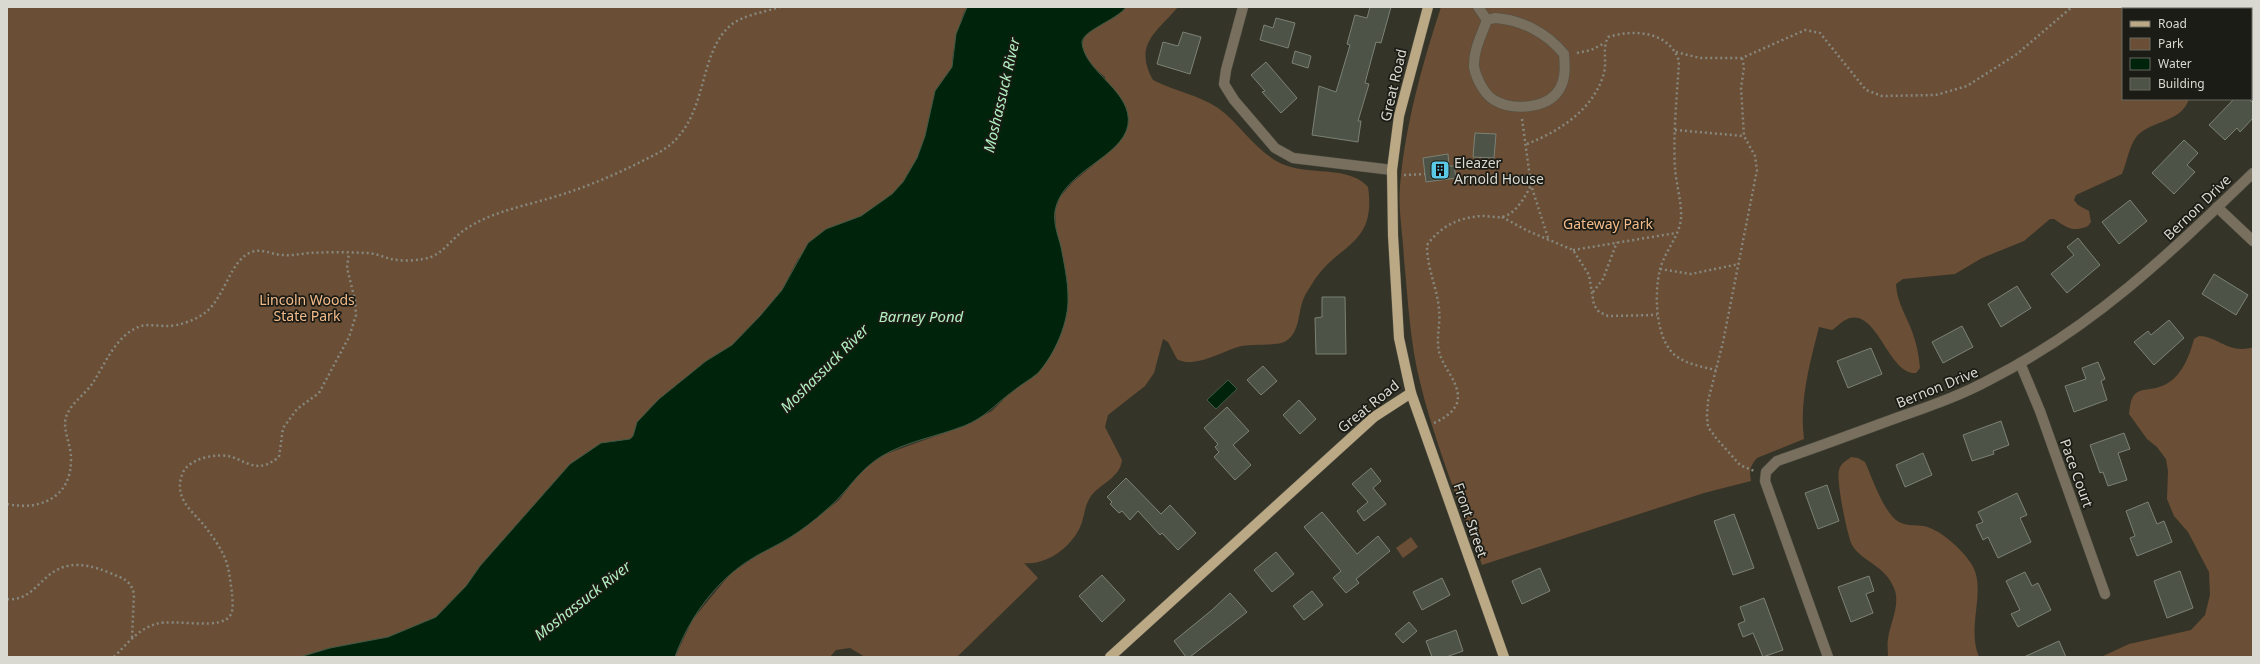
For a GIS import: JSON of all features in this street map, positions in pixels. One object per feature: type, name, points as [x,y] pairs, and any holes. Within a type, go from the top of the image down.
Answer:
[{"type":"main road","name":"Great Road","points":[[1110,657],[1374,417],[1411,393],[1399,338],[1392,173],[1399,116],[1428,7]]},
{"type":"main road","name":"Front Street","points":[[1411,393],[1504,657]]},
{"type":"street","points":[[1243,7],[1226,70],[1224,84],[1231,96],[1275,148],[1293,158],[1392,173]]},
{"type":"street","points":[[1478,7],[1487,20]]},
{"type":"street","points":[[1503,19],[1521,24],[1542,33],[1555,43],[1564,54],[1564,76],[1559,89],[1545,102],[1520,106],[1494,100],[1480,83],[1474,66],[1476,50],[1487,20],[1503,19]]},
{"type":"street","name":"Bernon Drive","points":[[1766,472],[1777,461],[1934,404],[1991,380],[2074,330],[2111,303],[2164,259],[2253,173]]},
{"type":"street","points":[[2217,207],[2253,241]]},
{"type":"street","name":"Pace Court","points":[[2020,363],[2040,410],[2105,594]]},
{"type":"street","points":[[1766,472],[1765,481],[1828,657]]},
{"type":"path","points":[[7,504],[33,506],[47,502],[63,489],[71,475],[72,455],[65,420],[72,406],[94,381],[102,364],[129,333],[140,326],[168,326],[194,320],[205,313],[227,285],[233,268],[242,257],[251,252],[261,250],[283,256],[369,253],[403,260],[421,260],[435,256],[443,251],[459,234],[484,219],[508,209],[593,185],[661,151],[676,140],[687,126],[712,56],[723,33],[733,23],[780,7]]},
{"type":"path","points":[[1676,52],[1700,58],[1742,58],[1805,30],[1820,33],[1866,90],[1882,96],[1936,95],[1967,86],[2017,54],[2072,7]]},
{"type":"path","points":[[1527,144],[1561,127],[1588,103],[1603,74],[1606,61],[1604,52],[1605,42],[1608,37],[1638,32],[1655,35],[1666,42],[1676,52],[1679,61],[1675,130],[1675,168],[1680,219],[1677,233],[1660,269],[1657,315],[1661,332],[1675,356],[1687,362],[1716,370]]},
{"type":"path","points":[[1564,54],[1591,50],[1605,42]]},
{"type":"path","points":[[1742,58],[1744,67],[1741,88],[1744,136],[1755,156],[1757,170],[1716,370],[1708,401],[1708,427],[1740,465],[1752,470],[1766,472]]},
{"type":"path","points":[[1520,106],[1527,144],[1531,185],[1549,241]]},
{"type":"path","points":[[1675,130],[1744,136]]},
{"type":"path","points":[[1392,173],[1425,174]]},
{"type":"path","points":[[1502,217],[1522,202],[1531,185]]},
{"type":"path","points":[[1423,429],[1451,413],[1457,402],[1457,390],[1439,354],[1437,338],[1439,308],[1430,275],[1427,245],[1444,226],[1476,216],[1502,217],[1549,241],[1573,250],[1677,233]]},
{"type":"path","points":[[1593,293],[1603,279],[1617,242]]},
{"type":"path","points":[[1573,250],[1589,275],[1594,305],[1599,312],[1608,316],[1657,315]]},
{"type":"path","points":[[114,657],[132,638],[144,629],[157,623],[173,621],[216,623],[226,620],[232,614],[233,606],[230,576],[223,553],[207,529],[184,503],[179,487],[182,473],[188,466],[210,457],[224,455],[232,457],[240,462],[260,466],[270,464],[279,457],[283,428],[297,409],[319,393],[349,337],[356,315],[355,300],[346,268],[349,253]]},
{"type":"path","points":[[1660,269],[1691,274],[1738,264]]},
{"type":"path","points":[[7,599],[17,599],[28,593],[53,571],[65,566],[80,564],[103,570],[128,581],[132,587],[134,594],[132,638]]},
{"type":"green space","name":"Lincoln Woods State Park","points":[[7,7],[967,7],[963,14],[953,52],[952,67],[935,91],[925,136],[917,158],[903,182],[892,194],[861,216],[826,229],[798,259],[782,290],[760,316],[732,345],[706,361],[659,399],[630,439],[623,441],[611,441],[480,566],[466,586],[436,617],[388,637],[330,648],[300,657],[7,657]]},
{"type":"green space","points":[[1126,7],[1178,7],[1150,39],[1146,57],[1147,68],[1153,80],[1203,100],[1218,108],[1227,115],[1261,150],[1280,163],[1301,169],[1332,172],[1352,176],[1368,187],[1369,207],[1366,222],[1361,233],[1332,260],[1312,284],[1301,305],[1298,322],[1294,333],[1282,343],[1238,347],[1207,359],[1191,362],[1184,362],[1177,359],[1168,342],[1163,339],[1154,373],[1145,386],[1108,415],[1105,427],[1122,460],[1118,471],[1091,496],[1086,506],[1082,522],[1073,539],[1067,546],[1051,557],[1042,561],[1024,563],[1038,578],[957,657],[865,657],[850,648],[836,650],[830,657],[675,657],[693,619],[731,573],[761,553],[790,538],[824,512],[839,500],[862,470],[883,455],[966,425],[992,411],[1011,392],[1038,373],[1054,349],[1068,297],[1056,228],[1055,211],[1060,197],[1073,182],[1111,150],[1105,77],[1094,67],[1084,52],[1083,40],[1092,30],[1114,17]]},
{"type":"green space","name":"Gateway Park","points":[[1441,7],[2253,7],[2252,24],[2252,8],[2122,8],[2122,100],[2188,100],[2185,107],[2180,113],[2150,127],[2137,136],[2130,149],[2122,174],[2076,195],[2074,200],[2078,205],[2089,211],[2091,222],[2088,226],[2073,229],[2066,227],[2054,219],[2050,219],[2024,241],[1982,258],[1955,274],[1903,279],[1896,284],[1900,304],[1911,328],[1917,347],[1920,368],[1916,373],[1907,371],[1898,364],[1876,333],[1860,318],[1847,319],[1832,330],[1819,327],[1804,396],[1804,439],[1757,458],[1751,469],[1751,481],[1704,493],[1482,565],[1440,451],[1426,405],[1414,352],[1410,321],[1400,213],[1400,186],[1402,163],[1410,118],[1427,51]]},
{"type":"green space","points":[[2199,336],[2212,339],[2237,349],[2253,347],[2253,657],[2101,657],[2129,644],[2191,630],[2205,615],[2210,595],[2209,572],[2188,532],[2174,516],[2167,499],[2168,471],[2166,459],[2157,447],[2147,439],[2129,414],[2131,401],[2135,394],[2141,391],[2156,388],[2173,380],[2186,361],[2194,339]]},
{"type":"green space","points":[[1851,457],[1858,458],[1865,462],[1883,503],[1894,518],[1899,522],[1908,525],[1923,526],[1936,531],[1957,547],[1972,565],[1978,586],[1975,633],[1979,657],[1888,657],[1889,633],[1896,607],[1896,594],[1890,580],[1885,574],[1856,551],[1852,545],[1847,530],[1842,508],[1838,476],[1841,466]]},
{"type":"green space","points":[[1411,537],[1418,547],[1403,558],[1396,548]]},
{"type":"water","name":"Barney Pond","points":[[967,7],[1126,7],[1121,12],[1087,34],[1082,43],[1085,54],[1091,64],[1123,102],[1128,113],[1128,125],[1123,137],[1115,147],[1069,185],[1060,197],[1055,211],[1055,220],[1066,272],[1068,307],[1060,337],[1050,357],[1038,373],[1015,389],[984,415],[972,422],[954,430],[901,447],[882,456],[866,468],[833,503],[799,532],[750,559],[733,572],[712,593],[694,617],[680,643],[675,657],[300,657],[330,648],[388,637],[436,617],[466,586],[480,566],[570,464],[601,443],[630,439],[633,436],[637,422],[659,399],[706,361],[732,345],[760,316],[782,290],[808,243],[826,229],[861,216],[892,194],[903,182],[917,158],[925,136],[935,91],[952,67],[956,34]]},
{"type":"water","points":[[1228,380],[1237,389],[1216,409],[1207,400]]},
{"type":"building","points":[[1370,7],[1391,7],[1381,43],[1376,42],[1365,83],[1369,84],[1358,121],[1361,121],[1358,142],[1312,135],[1319,86],[1336,92],[1350,45],[1347,44],[1355,15],[1367,18]]},
{"type":"building","points":[[1276,18],[1295,23],[1288,48],[1260,40],[1264,25],[1273,28]]},
{"type":"building","points":[[1183,32],[1201,37],[1190,74],[1157,64],[1163,42],[1178,46]]},
{"type":"building","points":[[1295,51],[1311,56],[1308,68],[1292,63]]},
{"type":"building","points":[[1266,62],[1297,98],[1281,113],[1262,92],[1265,91],[1251,75]]},
{"type":"building","points":[[2233,100],[2250,100],[2253,103],[2253,118],[2240,132],[2237,128],[2225,140],[2209,125]]},
{"type":"building","points":[[1475,133],[1496,134],[1494,158],[1473,157]]},
{"type":"building","points":[[2184,140],[2198,153],[2187,165],[2195,172],[2174,194],[2152,173]]},
{"type":"building","name":"Eleazer Arnold House","points":[[1448,154],[1449,166],[1454,166],[1456,178],[1426,182],[1423,158]]},
{"type":"building","points":[[2130,200],[2147,221],[2119,244],[2102,222]]},
{"type":"building","points":[[2078,238],[2100,265],[2067,293],[2051,274],[2074,255],[2067,247]]},
{"type":"building","points":[[2214,274],[2248,295],[2236,315],[2202,294]]},
{"type":"building","points":[[2017,286],[2031,308],[2001,327],[1988,304]]},
{"type":"building","points":[[1322,297],[1345,297],[1346,354],[1316,354],[1315,318],[1322,317]]},
{"type":"building","points":[[2169,320],[2184,338],[2154,365],[2134,342],[2148,331],[2151,335]]},
{"type":"building","points":[[1962,326],[1973,347],[1943,363],[1932,342]]},
{"type":"building","points":[[1871,348],[1882,374],[1848,388],[1837,361]]},
{"type":"building","points":[[2098,362],[2105,379],[2101,381],[2107,400],[2074,412],[2065,386],[2086,379],[2082,368]]},
{"type":"building","points":[[1263,366],[1277,381],[1261,395],[1247,380]]},
{"type":"building","points":[[1299,400],[1316,419],[1300,434],[1283,415]]},
{"type":"building","points":[[1227,407],[1249,431],[1233,445],[1251,465],[1235,480],[1214,457],[1219,452],[1215,447],[1218,444],[1204,428]]},
{"type":"building","points":[[2001,421],[2009,445],[1993,451],[1994,454],[1972,461],[1963,435]]},
{"type":"building","points":[[2124,433],[2130,449],[2118,453],[2127,480],[2108,486],[2103,472],[2100,473],[2090,445]]},
{"type":"building","points":[[1923,453],[1932,475],[1905,487],[1896,465]]},
{"type":"building","points":[[1371,468],[1381,481],[1373,488],[1386,504],[1364,521],[1357,511],[1368,502],[1352,484]]},
{"type":"building","points":[[1126,478],[1161,514],[1170,505],[1196,533],[1178,550],[1162,533],[1160,535],[1138,511],[1130,520],[1122,511],[1119,513],[1110,504],[1112,502],[1107,497]]},
{"type":"building","points":[[1827,485],[1839,521],[1818,529],[1805,493]]},
{"type":"building","points":[[2017,493],[2027,515],[2020,518],[2031,542],[1998,558],[1988,537],[1983,540],[1976,525],[1983,522],[1978,512]]},
{"type":"building","points":[[2148,502],[2157,524],[2164,521],[2172,542],[2137,556],[2130,538],[2135,536],[2126,511]]},
{"type":"building","points":[[1322,512],[1357,554],[1378,536],[1390,551],[1356,579],[1359,583],[1346,593],[1333,578],[1341,571],[1304,527]]},
{"type":"building","points":[[1734,514],[1754,568],[1733,575],[1714,521]]},
{"type":"building","points":[[1276,552],[1294,574],[1272,592],[1254,570]]},
{"type":"building","points":[[1540,568],[1550,591],[1522,604],[1512,581]]},
{"type":"building","points":[[2180,571],[2193,608],[2167,618],[2154,581]]},
{"type":"building","points":[[2025,572],[2032,586],[2038,583],[2051,610],[2018,627],[2011,614],[2020,610],[2006,581]]},
{"type":"building","points":[[1102,575],[1125,600],[1102,622],[1079,596]]},
{"type":"building","points":[[1869,576],[1874,591],[1866,594],[1873,613],[1851,622],[1838,587]]},
{"type":"building","points":[[1442,578],[1450,595],[1422,610],[1413,592]]},
{"type":"building","points":[[1312,591],[1323,605],[1304,620],[1293,606]]},
{"type":"building","points":[[1230,593],[1247,612],[1190,657],[1186,657],[1174,641]]},
{"type":"building","points":[[1764,598],[1783,650],[1763,657],[1753,633],[1743,637],[1738,624],[1745,621],[1740,607]]},
{"type":"building","points":[[1409,622],[1417,631],[1403,643],[1395,634]]},
{"type":"building","points":[[1456,630],[1463,651],[1446,657],[1432,657],[1426,641]]},
{"type":"building","points":[[2059,641],[2066,657],[2024,657]]},
{"type":"place","name":"Eleazer Arnold House","points":[[1440,170]]},
{"type":"water label","name":"Moshassuck River","points":[[1001,95]]},
{"type":"water label","name":"Moshassuck River","points":[[824,368]]},
{"type":"water label","name":"Moshassuck River","points":[[582,600]]}]
